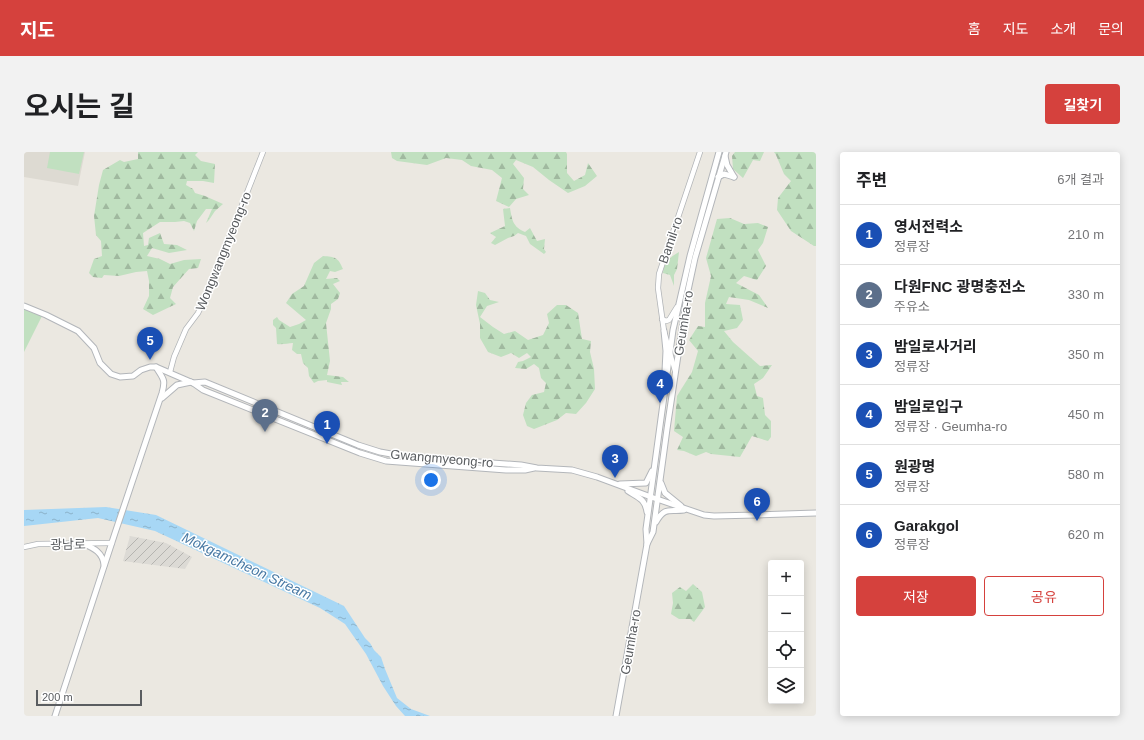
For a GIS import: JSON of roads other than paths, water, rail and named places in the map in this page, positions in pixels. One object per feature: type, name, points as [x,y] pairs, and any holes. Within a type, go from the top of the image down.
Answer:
[{"type":"main road","name":"Geumha-ro","points":[[616,716],[647,544],[646,529],[673,330],[690,256],[719,152]]},
{"type":"main road","name":"Geumha-ro","points":[[647,544],[653,532],[687,295],[725,153]]},
{"type":"main road","points":[[718,177],[724,174],[734,177],[726,162],[725,153]]},
{"type":"main road","points":[[24,306],[78,331],[94,348],[100,363],[111,374],[120,377],[133,376],[141,370],[156,367],[163,377],[164,387],[162,396]]},
{"type":"main road","points":[[664,330],[666,351],[665,388]]},
{"type":"main road","name":"Gwangmyeong-ro","points":[[156,367],[170,372],[203,390],[360,453],[386,461],[506,470],[525,470],[536,468]]},
{"type":"main road","name":"Wongwangmyeong-ro","points":[[55,716],[170,372]]},
{"type":"main road","name":"Gwangmyeong-ro","points":[[192,383],[206,382],[358,446],[380,452],[408,457],[572,470],[597,476],[658,500],[704,515],[776,515],[816,512]]},
{"type":"main road","points":[[162,396],[177,385],[192,383]]},
{"type":"main road","points":[[615,484],[646,483],[655,467]]},
{"type":"main road","points":[[660,476],[662,488],[665,493],[685,509]]},
{"type":"main road","points":[[615,484],[643,500],[646,505],[648,515]]},
{"type":"main road","points":[[654,525],[662,513],[666,511],[685,509]]},
{"type":"main road","points":[[84,544],[94,548],[99,553],[103,559],[104,568]]},
{"type":"street","name":"Wongwangmyeong-ro","points":[[170,372],[174,357],[186,330],[198,313],[208,294],[263,152]]},
{"type":"street","name":"Bamil-ro","points":[[676,373],[662,319],[658,288],[659,274],[700,152]]},
{"type":"street","points":[[662,319],[668,321],[679,304]]},
{"type":"street","name":"광남로","points":[[24,547],[38,544],[112,543]]},
{"type":"water","name":"Mokgamcheon Stream","points":[[106,507],[156,515],[344,606],[365,638],[381,657],[397,698],[411,709],[430,716],[405,716],[396,706],[383,686],[366,654],[345,624],[320,608],[155,531],[98,518],[24,526],[24,510]]},
{"type":"place","name":"원광명","points":[[150,360]]},
{"type":"place","name":"밤일로입구","points":[[660,403]]},
{"type":"place","name":"다원FNC 광명충전소","points":[[265,432]]},
{"type":"place","name":"영서전력소","points":[[327,444]]},
{"type":"place","name":"밤일로사거리","points":[[615,478]]},
{"type":"place","name":"Garakgol","points":[[757,521]]}]
